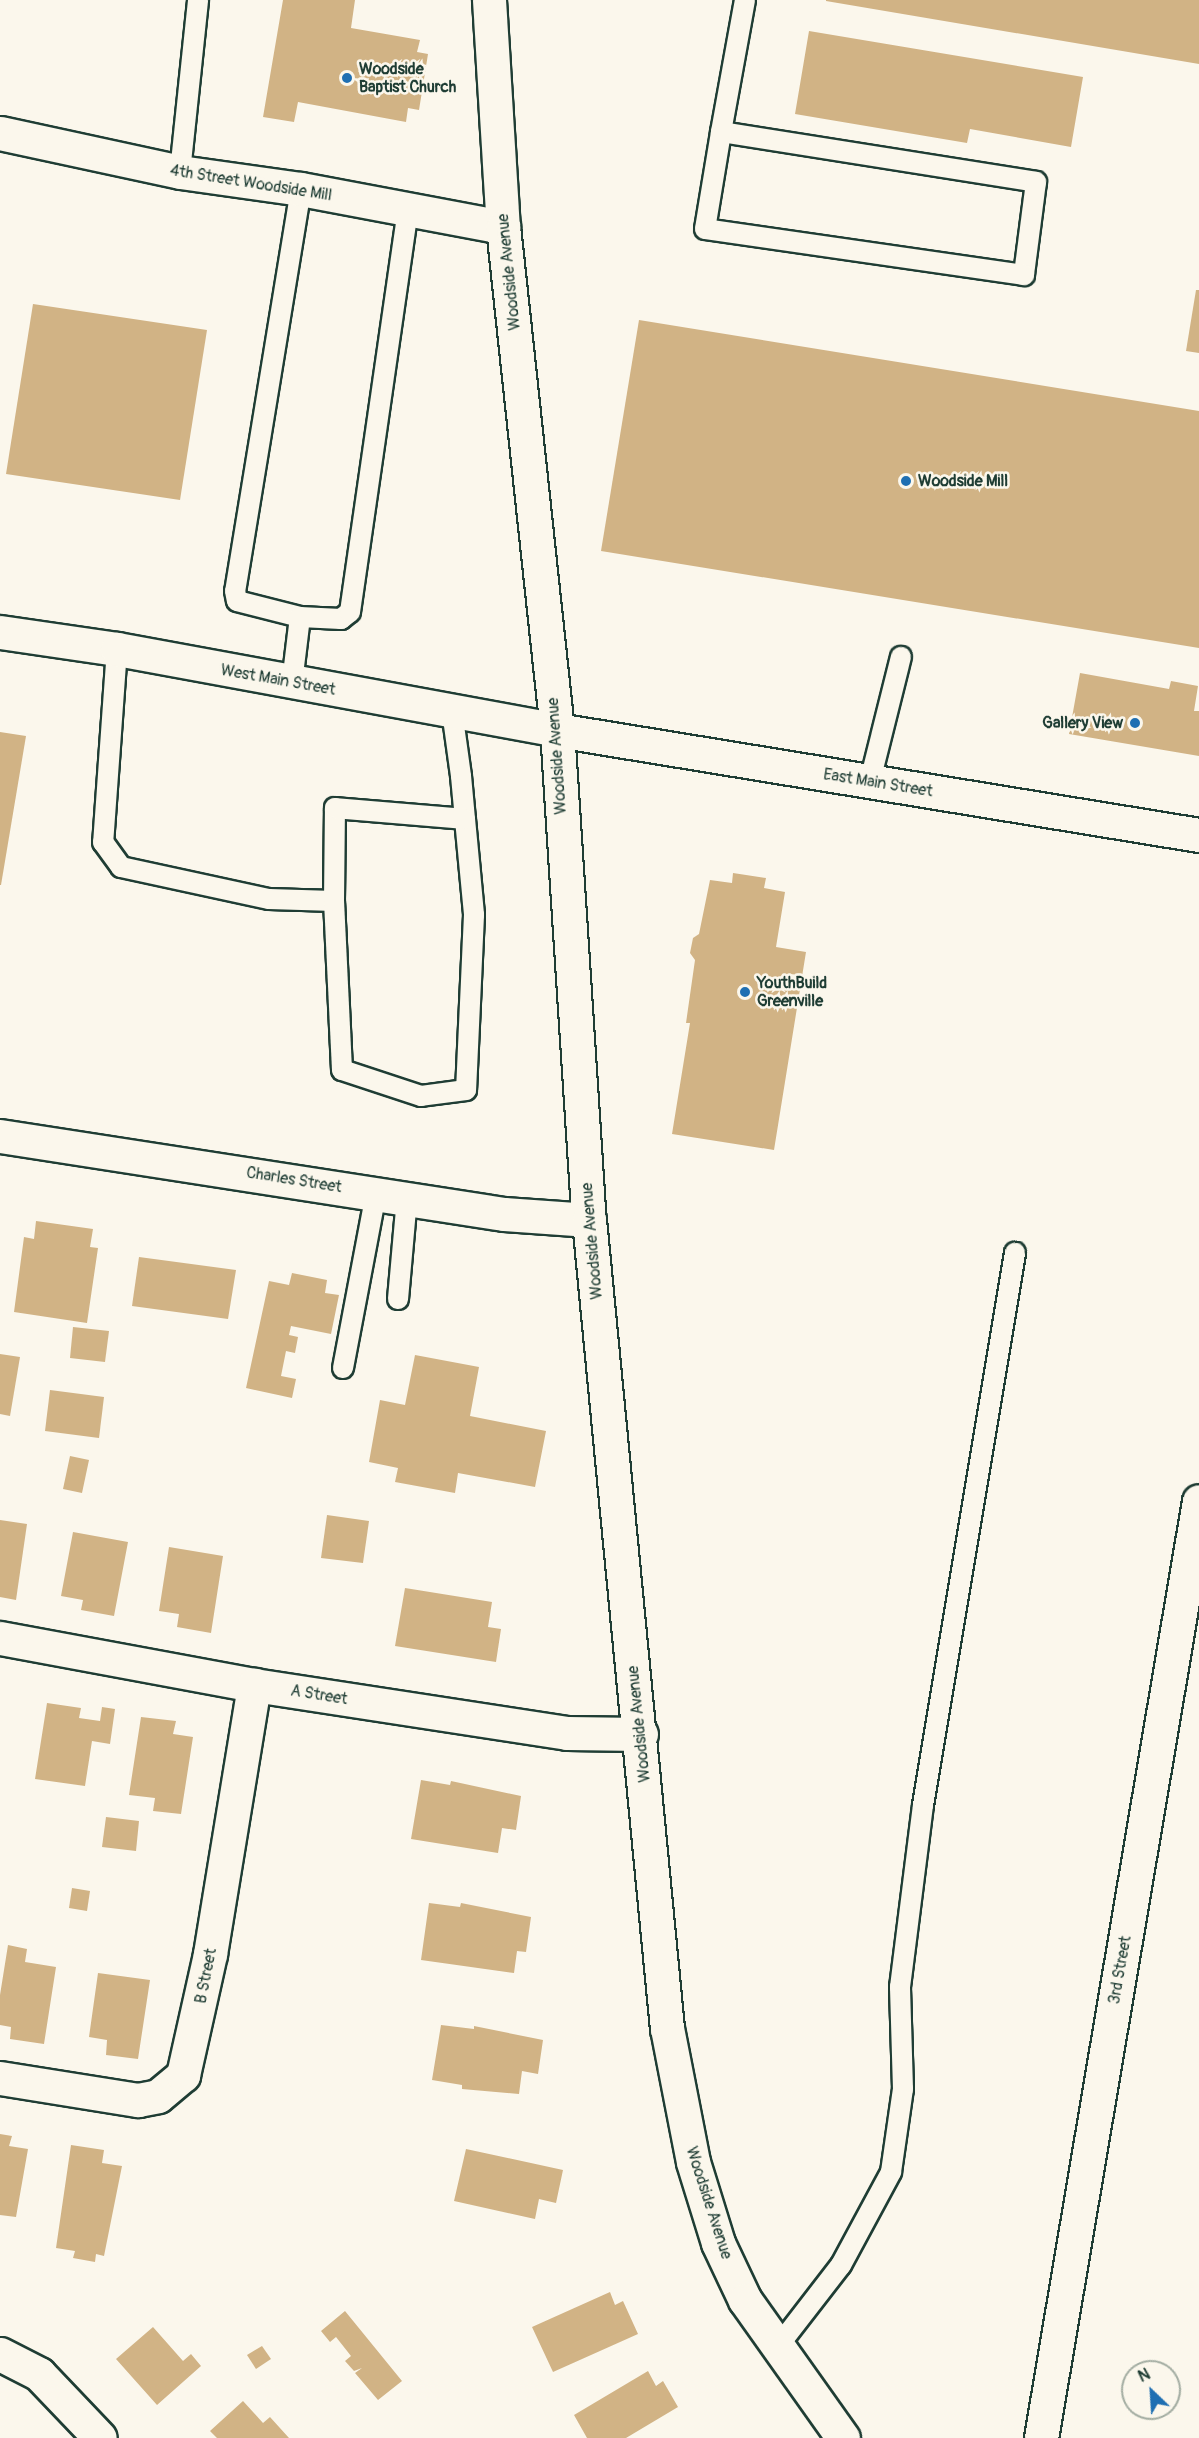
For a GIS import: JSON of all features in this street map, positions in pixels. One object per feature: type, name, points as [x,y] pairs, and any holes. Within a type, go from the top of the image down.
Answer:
[{"type":"street","name":"Woodside Avenue","points":[[489,0],[504,227],[556,730],[589,1220],[641,1734],[667,2028],[681,2113],[718,2243],[745,2300],[777,2349],[843,2438]]},
{"type":"street","name":"4th Street Woodside Mill","points":[[0,134],[180,172],[301,189],[504,227]]},
{"type":"street","name":"West Main Street","points":[[0,632],[117,649],[556,730]]},
{"type":"street","name":"East Main Street","points":[[556,730],[1199,835]]},
{"type":"street","name":"Charles Street","points":[[0,1136],[504,1214],[589,1220]]},
{"type":"street","name":"3rd Street","points":[[1041,2438],[1199,1501]]},
{"type":"street","name":"A Street","points":[[0,1638],[254,1685],[567,1733],[641,1734]]},
{"type":"street","name":"B Street","points":[[0,2078],[138,2100],[158,2096],[183,2075],[210,1954],[254,1685]]},
{"type":"street","points":[[2,2358],[39,2374],[100,2438]]},
{"type":"lane","points":[[180,172],[198,0]]},
{"type":"lane","points":[[721,132],[1036,182],[1024,275],[705,229],[721,132],[745,0]]},
{"type":"lane","points":[[301,189],[235,591],[237,600],[300,617],[341,619],[350,612],[408,209]]},
{"type":"lane","points":[[292,683],[300,617]]},
{"type":"lane","points":[[117,649],[103,842],[121,867],[269,899],[334,901]]},
{"type":"lane","points":[[870,781],[901,657]]},
{"type":"lane","points":[[452,711],[465,819],[474,915],[466,1090],[421,1096],[342,1070],[334,901],[335,808],[465,819]]},
{"type":"lane","points":[[392,1196],[398,1299]]},
{"type":"lane","points":[[343,1368],[392,1196]]},
{"type":"lane","points":[[777,2349],[841,2265],[891,2172],[903,2089],[900,1988],[923,1805],[1015,1253]]},
{"type":"building","name":"Woodside Baptist Church","points":[[283,0],[355,0],[351,28],[420,40],[417,52],[428,54],[419,110],[408,108],[406,122],[298,102],[294,122],[263,117]]},
{"type":"building","points":[[1199,0],[1199,64],[826,1]]},
{"type":"building","points":[[809,31],[1083,77],[1071,147],[970,129],[967,143],[795,114]]},
{"type":"building","points":[[1196,290],[1199,290],[1199,353],[1186,351]]},
{"type":"building","points":[[33,304],[207,330],[180,500],[6,474]]},
{"type":"building","name":"Woodside Mill","points":[[639,320],[1199,411],[1199,648],[601,551]]},
{"type":"building","name":"Gallery View","points":[[1080,673],[1169,689],[1171,681],[1198,686],[1194,711],[1199,711],[1199,756],[1069,734]]},
{"type":"building","points":[[0,732],[26,736],[1,885],[0,885]]},
{"type":"building","name":"YouthBuild Greenville","points":[[733,873],[766,878],[764,888],[785,892],[776,947],[806,952],[774,1150],[672,1134],[690,1023],[686,1023],[695,960],[690,953],[693,938],[699,934],[710,880],[732,883]]},
{"type":"building","points":[[36,1221],[93,1229],[90,1247],[98,1248],[87,1323],[14,1312],[24,1237],[34,1239]]},
{"type":"building","points":[[139,1257],[236,1270],[228,1319],[132,1306]]},
{"type":"building","points":[[292,1273],[327,1280],[325,1293],[339,1295],[331,1334],[291,1326],[289,1335],[298,1337],[295,1353],[286,1351],[281,1376],[296,1379],[292,1398],[246,1388],[269,1281],[289,1285]]},
{"type":"building","points":[[73,1327],[109,1331],[105,1362],[70,1358]]},
{"type":"building","points":[[0,1354],[20,1357],[10,1416],[0,1414]]},
{"type":"building","points":[[415,1355],[479,1367],[470,1416],[546,1431],[535,1487],[458,1473],[455,1493],[395,1482],[398,1468],[369,1462],[380,1400],[405,1405]]},
{"type":"building","points":[[50,1390],[104,1397],[99,1438],[45,1431]]},
{"type":"building","points":[[70,1456],[89,1460],[82,1493],[63,1489]]},
{"type":"building","points":[[327,1515],[369,1521],[363,1563],[321,1558]]},
{"type":"building","points":[[0,1520],[27,1524],[16,1600],[0,1597]]},
{"type":"building","points":[[73,1532],[128,1542],[114,1616],[81,1610],[83,1600],[61,1596]]},
{"type":"building","points":[[169,1547],[223,1556],[211,1633],[177,1627],[179,1614],[159,1611]]},
{"type":"building","points":[[405,1588],[492,1602],[488,1627],[501,1629],[496,1662],[395,1646]]},
{"type":"building","points":[[47,1703],[81,1708],[79,1718],[100,1721],[102,1707],[115,1709],[110,1744],[92,1741],[85,1786],[35,1779]]},
{"type":"building","points":[[141,1717],[176,1721],[173,1734],[193,1737],[181,1814],[153,1811],[155,1798],[129,1795]]},
{"type":"building","points":[[421,1780],[450,1785],[451,1781],[521,1796],[516,1830],[502,1828],[498,1853],[411,1839]]},
{"type":"building","points":[[106,1817],[139,1821],[136,1851],[102,1847]]},
{"type":"building","points":[[72,1888],[90,1891],[87,1911],[69,1908]]},
{"type":"building","points":[[429,1903],[460,1907],[461,1903],[531,1917],[526,1952],[517,1951],[514,1973],[421,1960]]},
{"type":"building","points":[[8,1945],[27,1949],[25,1962],[56,1967],[44,2044],[10,2039],[11,2027],[0,2025],[0,1995]]},
{"type":"building","points":[[98,1973],[150,1980],[138,2059],[106,2055],[107,2040],[89,2037]]},
{"type":"building","points":[[441,2025],[474,2029],[474,2026],[543,2040],[538,2074],[522,2071],[519,2094],[462,2089],[462,2085],[432,2080]]},
{"type":"building","points":[[0,2134],[12,2136],[9,2146],[28,2149],[16,2217],[0,2215]]},
{"type":"building","points":[[71,2145],[104,2150],[102,2163],[122,2166],[104,2256],[96,2254],[95,2262],[73,2258],[75,2251],[56,2248]]},
{"type":"building","points":[[466,2149],[563,2170],[556,2203],[539,2199],[535,2219],[454,2201]]},
{"type":"building","points":[[610,2292],[615,2305],[623,2301],[638,2334],[553,2372],[532,2327]]},
{"type":"building","points":[[345,2311],[402,2381],[378,2400],[355,2373],[362,2368],[354,2371],[345,2361],[351,2356],[336,2337],[330,2342],[321,2331]]},
{"type":"building","points":[[153,2327],[183,2361],[191,2354],[201,2366],[157,2405],[116,2359]]},
{"type":"building","points":[[262,2346],[271,2359],[256,2369],[247,2355]]},
{"type":"building","points":[[648,2371],[656,2386],[663,2381],[678,2407],[626,2438],[587,2438],[574,2415]]},
{"type":"building","points":[[243,2401],[263,2423],[270,2417],[289,2438],[217,2438],[210,2431]]},
{"type":"place","name":"Woodside Baptist Church","points":[[347,78]]},
{"type":"place","name":"Woodside Mill","points":[[906,481]]},
{"type":"place","name":"Gallery View","points":[[1135,723]]},
{"type":"place","name":"YouthBuild Greenville","points":[[745,992]]}]
